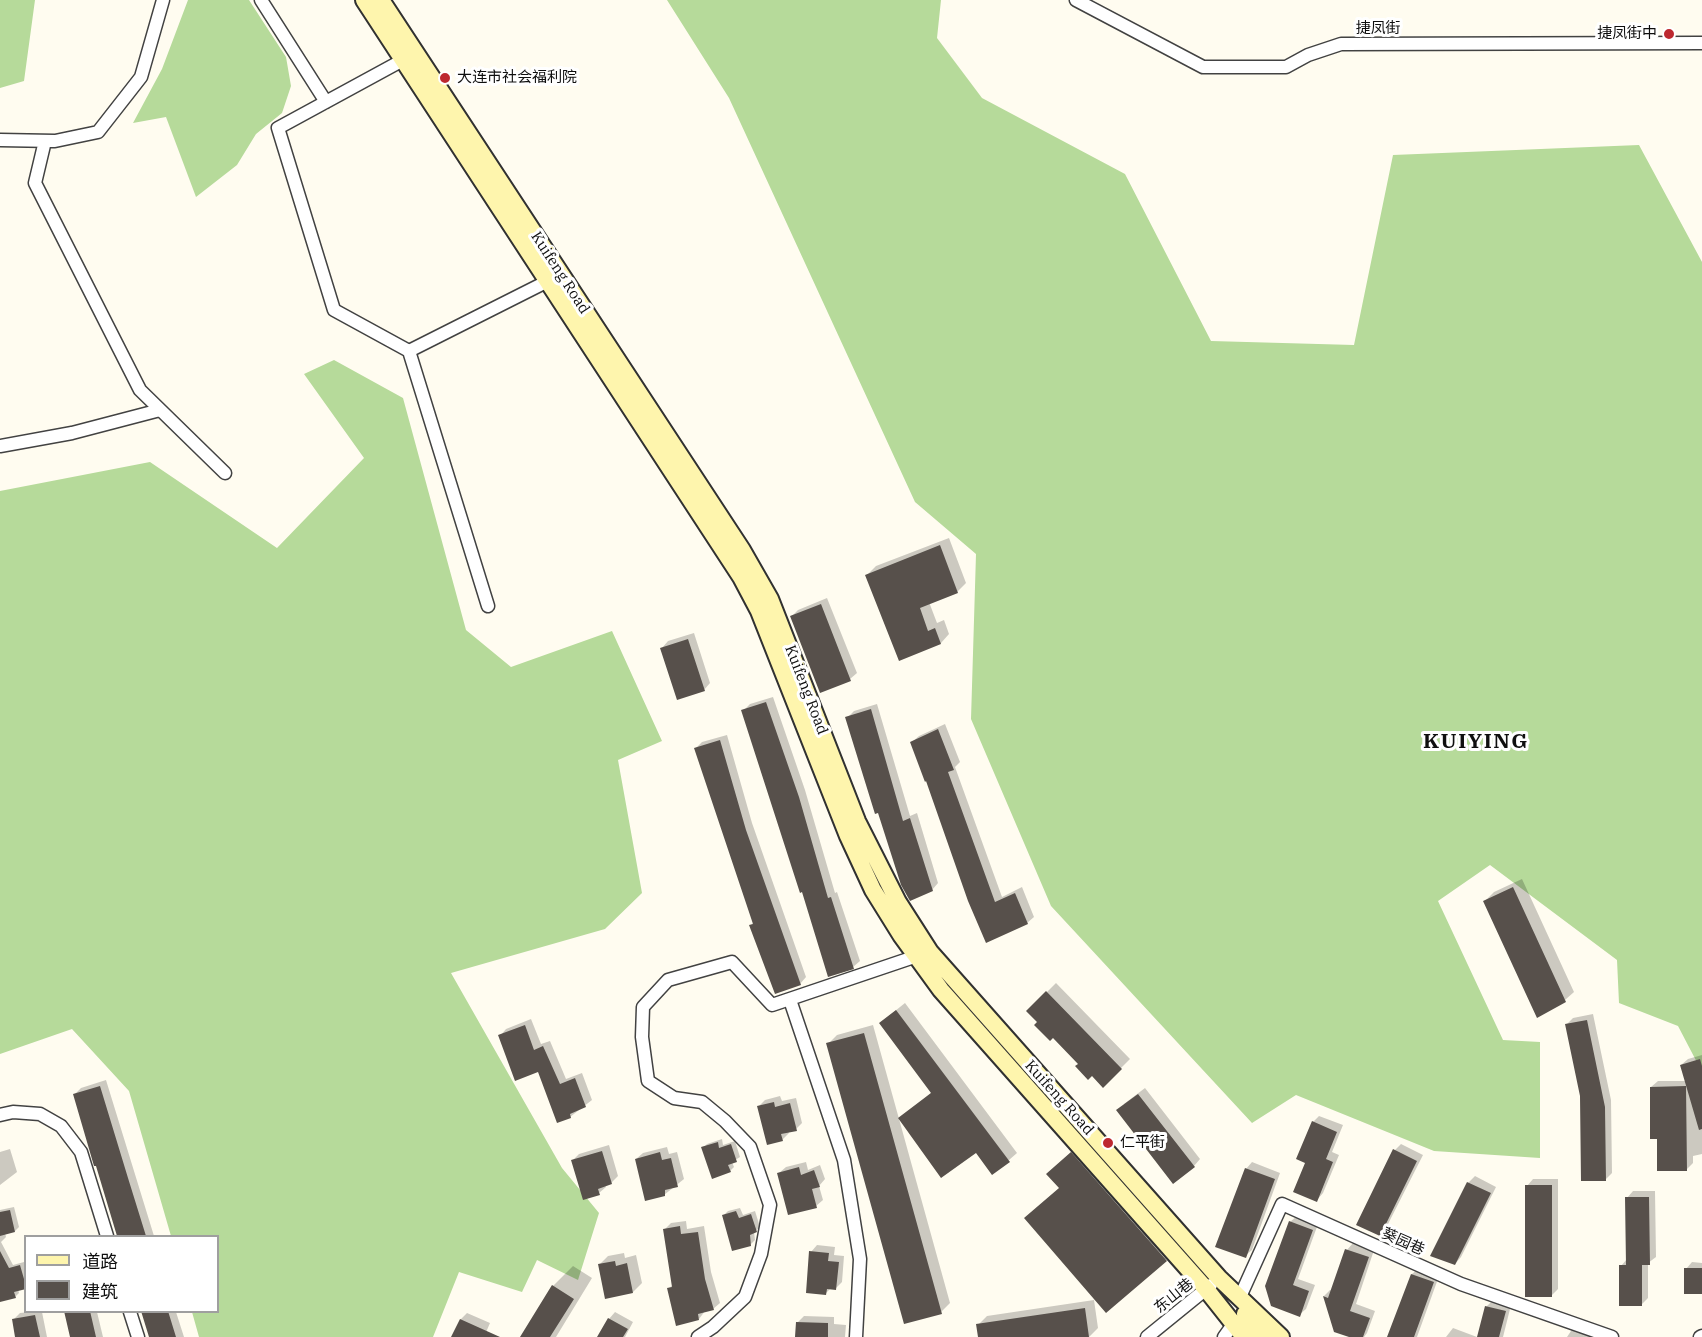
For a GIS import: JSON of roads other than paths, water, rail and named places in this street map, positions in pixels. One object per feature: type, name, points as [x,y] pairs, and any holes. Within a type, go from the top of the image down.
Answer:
[{"type":"main road","name":"Kuifeng Road","points":[[364,0],[741,577],[759,611],[848,836],[873,890],[901,935],[923,954],[1213,1284],[1250,1333]]},
{"type":"main road","name":"Kuifeng Road","points":[[381,0],[742,550],[770,599],[857,822],[923,954]]},
{"type":"main road","name":"Kuifeng Road","points":[[1213,1284],[1239,1299],[1281,1337]]},
{"type":"main road","points":[[1213,1284],[1250,1333]]},
{"type":"street","points":[[0,140],[55,141],[98,132],[141,76],[163,0]]},
{"type":"street","points":[[261,0],[326,102]]},
{"type":"street","name":"捷凤街","points":[[1076,0],[1203,67],[1286,67],[1308,55],[1341,44],[1702,43]]},
{"type":"street","points":[[403,60],[278,128],[334,310],[409,351],[488,606]]},
{"type":"street","points":[[45,141],[36,183],[140,390],[225,473]]},
{"type":"street","points":[[409,351],[548,281]]},
{"type":"street","points":[[0,446],[72,433],[160,410]]},
{"type":"street","points":[[698,1337],[713,1327],[745,1297],[761,1254],[770,1205],[750,1147],[725,1121],[702,1102],[674,1098],[648,1081],[642,1037],[643,1007],[668,981],[732,962],[772,1005],[923,954]]},
{"type":"street","points":[[790,1000],[844,1160],[860,1259],[856,1337]]},
{"type":"street","points":[[0,1115],[13,1112],[40,1114],[61,1126],[81,1152],[107,1235]]},
{"type":"street","name":"葵园巷","points":[[1239,1299],[1282,1204],[1461,1284],[1612,1337]]},
{"type":"street","name":"东山巷","points":[[1147,1337],[1213,1284]]},
{"type":"street","points":[[131,1313],[138,1337]]},
{"type":"street","points":[[1224,1337],[1250,1333]]},
{"type":"place","name":"捷凤街中","points":[[1669,34]]},
{"type":"place","name":"大连市社会福利院","points":[[445,78]]},
{"type":"place","name":"仁平街","points":[[1108,1143]]},
{"type":"district","name":"KUIYING","points":[[1476,742]]}]
